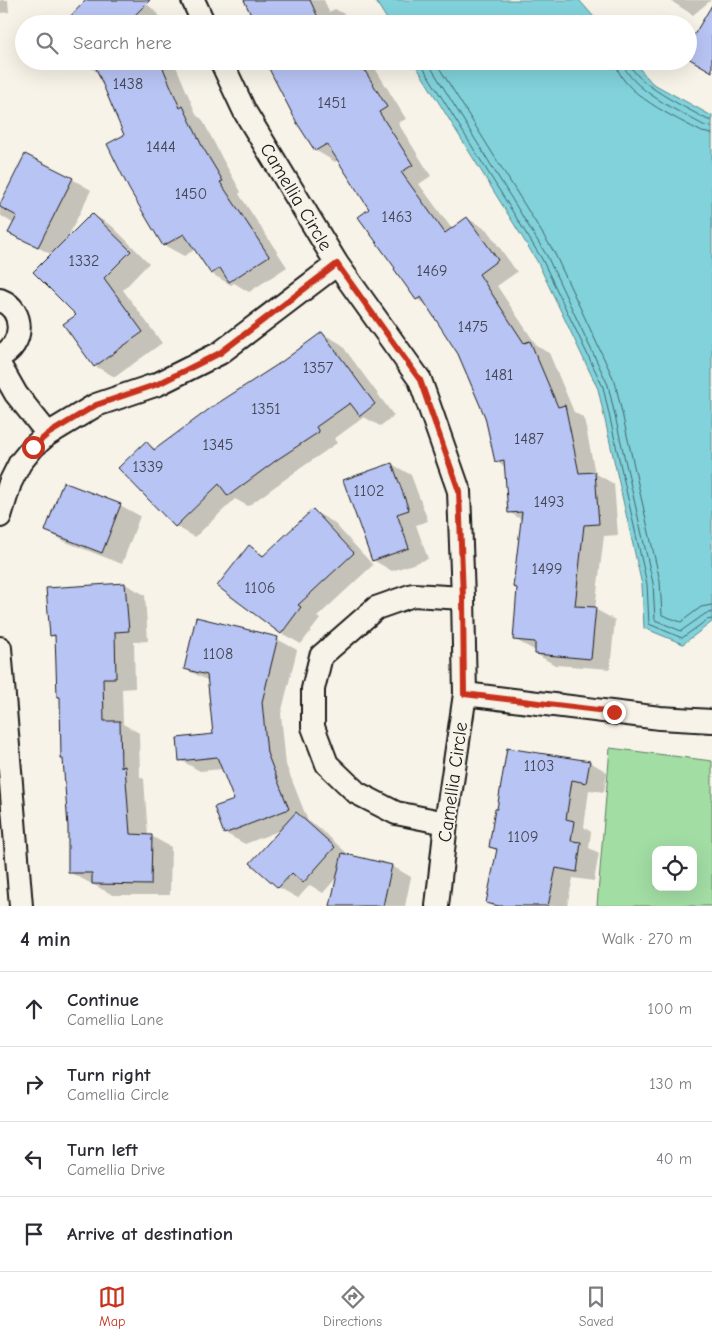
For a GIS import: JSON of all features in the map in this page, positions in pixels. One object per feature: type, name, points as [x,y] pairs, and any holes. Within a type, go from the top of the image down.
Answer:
[{"type":"street","points":[[193,0],[200,15]]},
{"type":"street","name":"Camellia Circle","points":[[226,70],[245,112],[337,264],[420,380],[459,491],[464,694],[446,823],[437,906]]},
{"type":"street","points":[[0,516],[10,483],[20,464],[33,447],[48,434],[96,405],[158,384],[220,353],[337,264]]},
{"type":"street","points":[[0,300],[13,310],[19,321],[19,333],[15,344],[7,353],[0,356]]},
{"type":"street","points":[[0,366],[16,394],[48,434]]},
{"type":"street","points":[[446,823],[396,813],[357,793],[327,764],[313,727],[313,689],[321,656],[376,608],[413,595],[463,598]]},
{"type":"street","points":[[0,648],[21,906]]},
{"type":"street","points":[[464,694],[660,718],[712,721]]},
{"type":"green space","points":[[610,748],[712,761],[712,906],[597,906]]},
{"type":"water","points":[[375,0],[579,0],[592,15],[384,15]]},
{"type":"water","points":[[419,70],[641,70],[652,83],[712,116],[712,622],[683,644],[644,628],[642,585],[598,389],[537,261]]},
{"type":"building","points":[[86,0],[150,0],[135,15],[72,15]]},
{"type":"building","points":[[244,0],[310,0],[317,15],[251,15]]},
{"type":"building","points":[[712,5],[712,72],[697,63],[697,30]]},
{"type":"building","points":[[97,70],[164,70],[180,108],[183,106],[202,146],[223,181],[220,182],[269,256],[229,282],[220,268],[211,274],[184,234],[163,246],[129,189],[107,144],[124,135]]},
{"type":"building","points":[[270,70],[364,70],[387,107],[379,112],[413,165],[401,172],[445,233],[467,217],[498,260],[479,274],[524,343],[530,341],[558,407],[565,405],[579,473],[595,472],[599,524],[584,525],[575,606],[596,607],[591,659],[535,654],[535,642],[513,640],[517,588],[513,587],[522,512],[508,513],[504,460],[495,462],[485,417],[458,354],[421,297],[416,300],[358,217],[369,209],[327,144],[315,151],[297,123]]},
{"type":"building","points":[[25,154],[73,178],[38,247],[8,233],[17,216],[0,207]]},
{"type":"building","points":[[92,213],[131,251],[104,278],[143,332],[94,367],[63,324],[76,315],[33,272]]},
{"type":"building","points":[[322,332],[375,404],[360,416],[350,403],[316,427],[319,432],[278,459],[228,496],[219,484],[175,527],[118,468],[146,441],[154,450],[212,407],[280,363]]},
{"type":"building","points":[[392,463],[409,510],[397,514],[409,548],[372,561],[343,480]]},
{"type":"building","points":[[63,482],[121,504],[102,553],[45,531]]},
{"type":"building","points":[[313,509],[354,553],[298,605],[301,607],[281,634],[217,586],[249,545],[263,556]]},
{"type":"building","points":[[125,583],[129,631],[115,632],[116,678],[103,678],[104,721],[120,721],[121,767],[125,766],[130,834],[152,835],[151,885],[92,884],[92,873],[68,873],[68,827],[63,759],[61,759],[60,697],[57,697],[55,635],[50,636],[46,588]]},
{"type":"building","points":[[196,617],[278,637],[262,702],[267,753],[289,809],[224,834],[214,807],[234,800],[217,757],[179,761],[177,738],[213,734],[207,675],[184,669]]},
{"type":"building","points":[[507,748],[590,761],[586,783],[572,780],[566,819],[574,821],[571,841],[581,842],[577,872],[556,868],[548,906],[499,906],[486,903],[497,849],[489,847]]},
{"type":"building","points":[[296,812],[335,847],[303,883],[292,873],[278,888],[250,863]]},
{"type":"building","points":[[342,853],[392,865],[383,906],[330,906]]},
{"type":"route","points":[[33,447],[48,434],[96,405],[158,384],[220,353],[337,264],[420,380],[459,491],[464,694],[614,712]]}]
